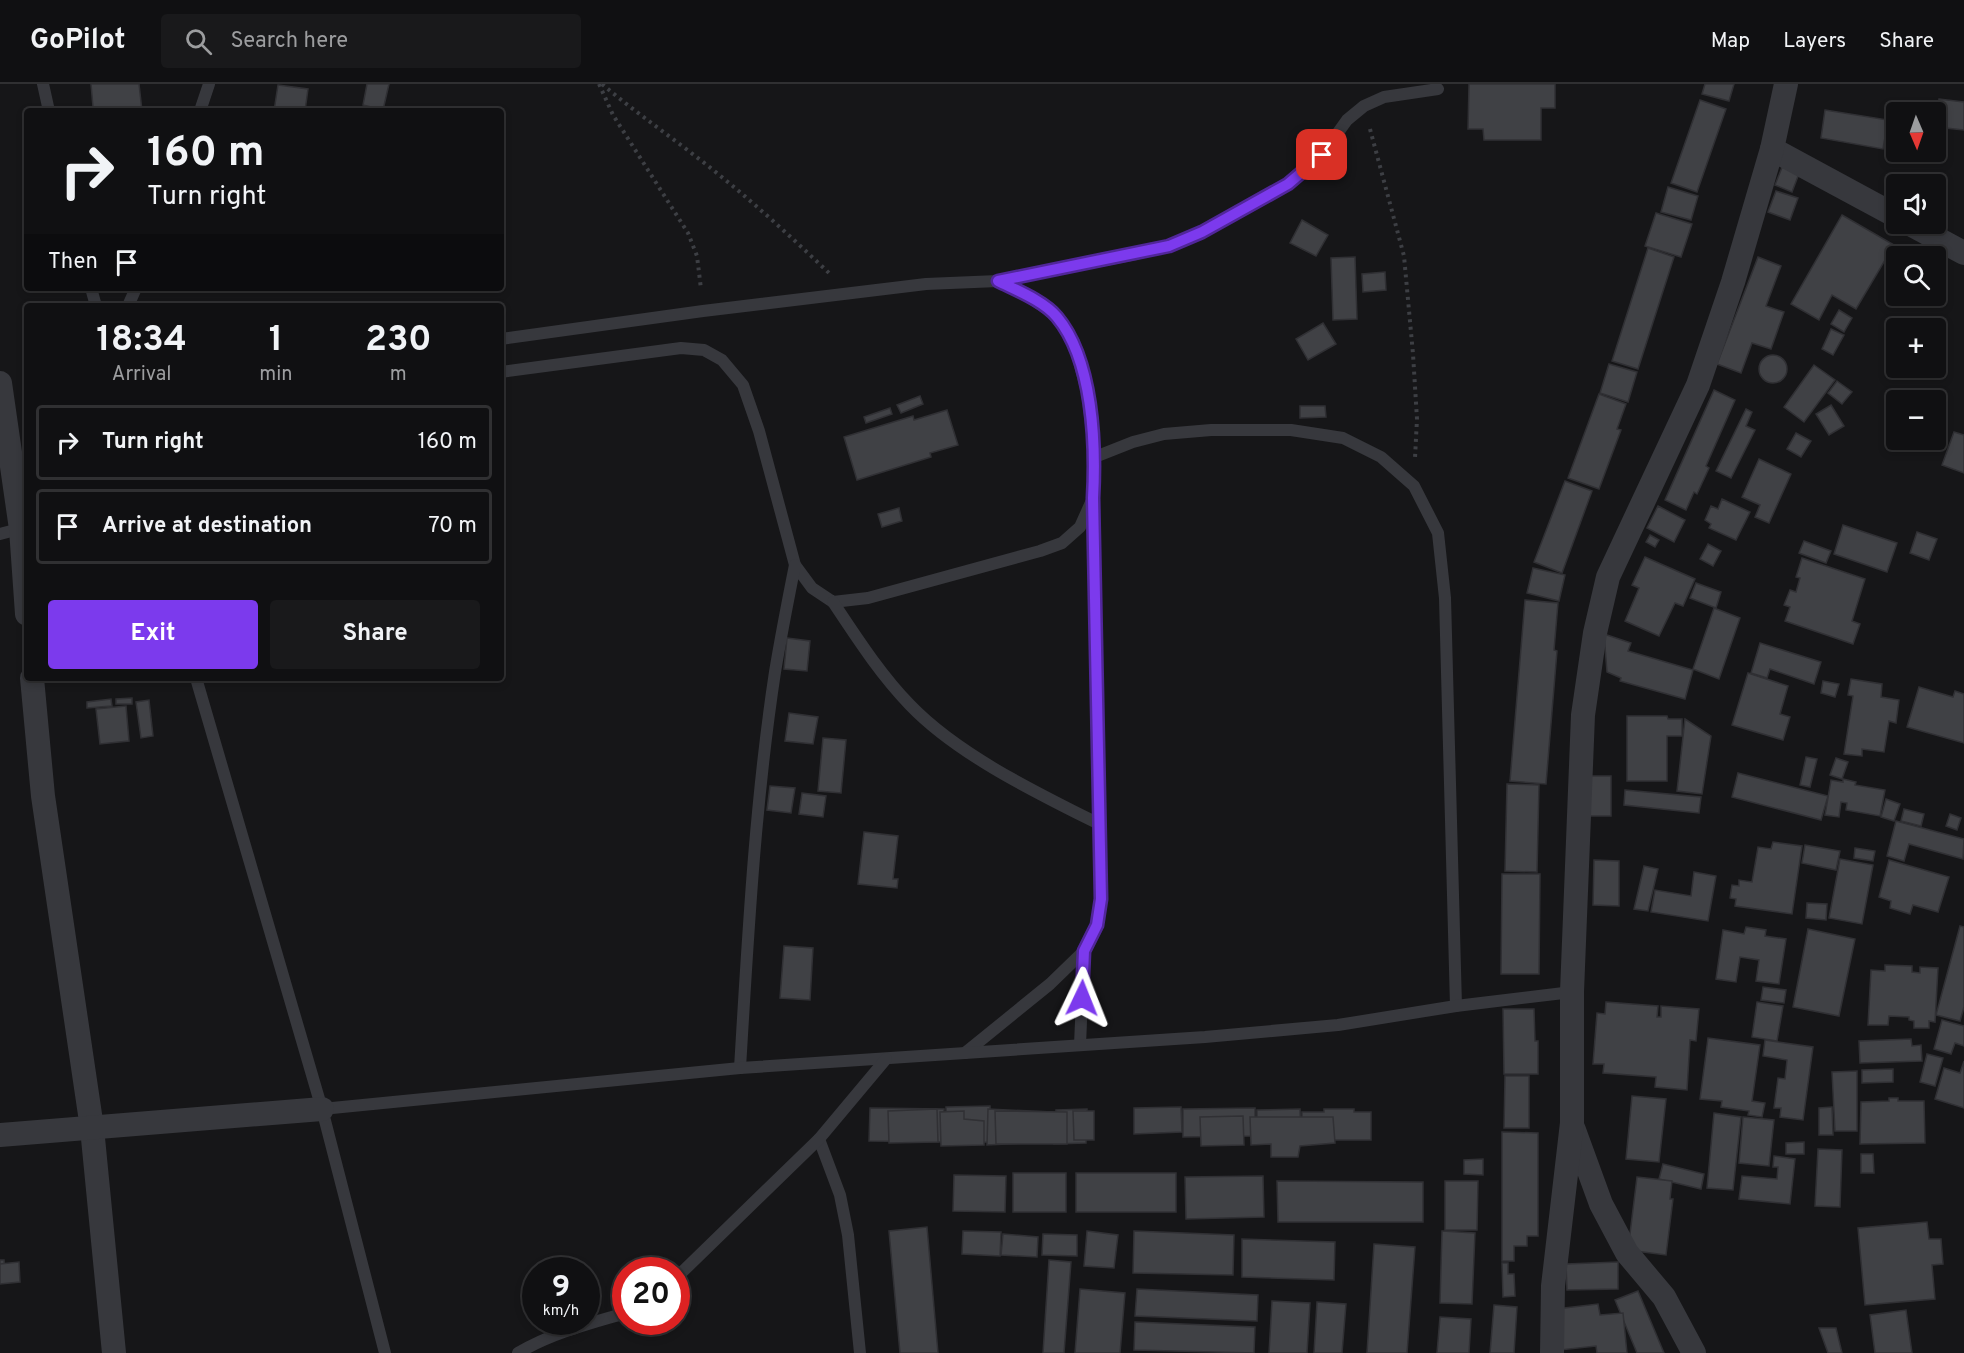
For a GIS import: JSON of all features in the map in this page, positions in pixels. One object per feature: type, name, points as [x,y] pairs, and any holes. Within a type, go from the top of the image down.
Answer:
[{"type":"street","points":[[1552,1353],[1554,1286],[1572,1123],[1572,992],[1583,715],[1595,633],[1608,577],[1698,385],[1733,282],[1772,149],[1786,84]]},
{"type":"street","points":[[1772,149],[1886,211]]},
{"type":"street","points":[[1929,234],[1964,253]]},
{"type":"street","points":[[0,383],[24,591]]},
{"type":"street","points":[[32,681],[43,796],[92,1128],[114,1353]]},
{"type":"street","points":[[0,1135],[322,1109]]},
{"type":"street","points":[[1572,1123],[1600,1204],[1627,1253],[1664,1297],[1694,1353]]},
{"type":"lane","points":[[43,84],[48,108]]},
{"type":"lane","points":[[202,108],[209,84]]},
{"type":"lane","points":[[504,339],[703,310],[926,284],[998,281],[1158,248],[1202,232],[1288,184],[1322,155],[1347,120],[1364,106],[1384,97],[1438,90]]},
{"type":"lane","points":[[965,1053],[1050,984],[1084,951],[1097,925],[1101,899],[1093,498],[1095,457],[1087,392],[1074,342],[1056,315],[1032,298],[998,281]]},
{"type":"lane","points":[[504,372],[681,348],[704,350],[722,360],[743,385],[759,430],[795,565],[812,588],[833,602],[872,660],[910,706],[948,738],[1035,792],[1099,824]]},
{"type":"lane","points":[[1095,457],[1133,442],[1164,434],[1211,430],[1291,430],[1343,438],[1381,458],[1414,486],[1438,532],[1445,598],[1456,1006]]},
{"type":"lane","points":[[833,602],[868,598],[1062,543],[1080,527],[1093,498]]},
{"type":"lane","points":[[740,1068],[749,919],[762,777],[775,673],[795,565]]},
{"type":"lane","points":[[197,681],[322,1109],[384,1353]]},
{"type":"lane","points":[[1080,1045],[1084,951]]},
{"type":"lane","points":[[322,1109],[740,1068],[1206,1037],[1338,1024],[1456,1006],[1572,992]]},
{"type":"lane","points":[[690,1264],[819,1139],[886,1059]]},
{"type":"lane","points":[[819,1139],[840,1195],[848,1235],[860,1353]]},
{"type":"lane","points":[[518,1353],[572,1328],[612,1317]]},
{"type":"path","points":[[600,84],[751,202],[849,293]]},
{"type":"path","points":[[600,84],[614,115],[688,233],[697,256],[703,310]]},
{"type":"path","points":[[1364,106],[1404,256],[1417,419],[1414,486]]},
{"type":"building","points":[[91,84],[139,84],[142,108],[82,108],[93,107]]},
{"type":"building","points":[[367,84],[389,84],[383,108],[363,105]]},
{"type":"building","points":[[1469,84],[1555,84],[1555,108],[1541,108],[1541,140],[1484,140],[1483,129],[1468,129]]},
{"type":"building","points":[[1705,84],[1734,84],[1729,101],[1702,94]]},
{"type":"building","points":[[278,85],[308,89],[305,108],[274,108]]},
{"type":"building","points":[[1939,99],[1964,102],[1964,130],[1946,128],[1946,102],[1939,102]]},
{"type":"building","points":[[1700,100],[1726,109],[1697,192],[1671,183]]},
{"type":"building","points":[[1825,110],[1886,120],[1883,149],[1821,138]]},
{"type":"building","points":[[1783,165],[1800,171],[1792,192],[1775,185]]},
{"type":"building","points":[[1668,187],[1698,196],[1691,220],[1661,212]]},
{"type":"building","points":[[1776,191],[1798,198],[1790,220],[1768,212]]},
{"type":"building","points":[[1656,213],[1692,224],[1681,257],[1645,246]]},
{"type":"building","points":[[1842,215],[1894,245],[1886,246],[1886,258],[1856,309],[1832,295],[1819,320],[1791,304]]},
{"type":"building","points":[[1302,220],[1328,235],[1316,256],[1290,243]]},
{"type":"building","points":[[1648,248],[1674,257],[1638,369],[1612,361]]},
{"type":"building","points":[[1355,257],[1357,319],[1333,320],[1331,258]]},
{"type":"building","points":[[1758,257],[1781,266],[1766,306],[1784,312],[1771,349],[1752,343],[1741,373],[1717,364]]},
{"type":"building","points":[[1385,272],[1386,290],[1363,292],[1362,274]]},
{"type":"building","points":[[1839,310],[1852,318],[1844,332],[1831,324]]},
{"type":"building","points":[[1323,323],[1336,344],[1308,360],[1296,339]]},
{"type":"building","points":[[1831,329],[1844,335],[1833,355],[1822,349]]},
{"type":"building","points":[[1773,355],[1783,359],[1787,369],[1783,379],[1773,383],[1763,379],[1759,369],[1763,359]]},
{"type":"building","points":[[1609,364],[1637,372],[1628,402],[1600,393]]},
{"type":"building","points":[[1814,365],[1835,380],[1804,422],[1784,407]]},
{"type":"building","points":[[1837,381],[1852,392],[1842,404],[1828,393]]},
{"type":"building","points":[[1714,390],[1735,400],[1706,466],[1709,468],[1697,494],[1694,492],[1686,510],[1665,500]]},
{"type":"building","points":[[1599,394],[1626,404],[1617,429],[1621,430],[1599,489],[1568,478]]},
{"type":"building","points":[[920,396],[923,404],[901,413],[897,405]]},
{"type":"building","points":[[1831,405],[1844,426],[1829,435],[1816,414]]},
{"type":"building","points":[[1300,406],[1325,406],[1326,417],[1300,418]]},
{"type":"building","points":[[890,408],[892,414],[866,423],[864,417]]},
{"type":"building","points":[[1746,409],[1752,412],[1746,426],[1755,430],[1731,478],[1716,471]]},
{"type":"building","points":[[947,410],[958,445],[930,453],[931,457],[857,480],[844,437],[913,416],[914,420]]},
{"type":"building","points":[[1954,432],[1964,435],[1964,473],[1942,465]]},
{"type":"building","points":[[1796,433],[1811,441],[1801,457],[1787,449]]},
{"type":"building","points":[[1759,459],[1791,474],[1769,523],[1755,517],[1760,505],[1742,497]]},
{"type":"building","points":[[1565,481],[1592,491],[1562,573],[1534,562]]},
{"type":"building","points":[[1722,499],[1750,512],[1736,540],[1709,528],[1711,524],[1705,520],[1711,506],[1718,509]]},
{"type":"building","points":[[1658,506],[1685,520],[1674,542],[1647,528]]},
{"type":"building","points":[[899,508],[902,521],[882,527],[878,514]]},
{"type":"building","points":[[1843,525],[1897,543],[1887,572],[1834,554]]},
{"type":"building","points":[[1917,532],[1937,539],[1929,560],[1910,553]]},
{"type":"building","points":[[1650,535],[1659,540],[1655,547],[1646,542]]},
{"type":"building","points":[[1804,541],[1831,551],[1826,563],[1799,553]]},
{"type":"building","points":[[1708,544],[1721,551],[1713,566],[1700,559]]},
{"type":"building","points":[[1645,557],[1695,579],[1683,606],[1675,603],[1659,636],[1625,621],[1639,588],[1632,585]]},
{"type":"building","points":[[1802,558],[1865,579],[1852,621],[1860,624],[1853,644],[1785,621],[1790,607],[1784,605],[1790,590],[1796,592],[1800,578],[1796,577]]},
{"type":"building","points":[[1533,568],[1565,575],[1559,601],[1527,593]]},
{"type":"building","points":[[1696,583],[1721,592],[1716,608],[1690,598]]},
{"type":"building","points":[[1525,600],[1558,603],[1554,650],[1557,651],[1546,784],[1510,781]]},
{"type":"building","points":[[1714,608],[1740,618],[1719,679],[1693,669]]},
{"type":"building","points":[[1604,634],[1631,643],[1628,651],[1693,670],[1685,699],[1620,681],[1621,678],[1607,672]]},
{"type":"building","points":[[787,638],[810,641],[807,671],[784,669]]},
{"type":"building","points":[[1760,643],[1821,662],[1814,684],[1770,669],[1767,678],[1751,673]]},
{"type":"building","points":[[1748,673],[1788,686],[1780,714],[1790,717],[1783,740],[1732,725]]},
{"type":"building","points":[[1851,679],[1882,684],[1881,697],[1899,700],[1896,723],[1889,721],[1884,752],[1862,749],[1862,756],[1844,754],[1853,696],[1848,695]]},
{"type":"building","points":[[1823,681],[1839,684],[1835,697],[1821,693]]},
{"type":"building","points":[[1919,687],[1953,697],[1955,691],[1964,694],[1964,743],[1907,727]]},
{"type":"building","points":[[132,698],[132,704],[116,704],[116,699]]},
{"type":"building","points":[[111,699],[112,706],[87,708],[87,702]]},
{"type":"building","points":[[149,700],[153,736],[141,738],[136,702]]},
{"type":"building","points":[[126,706],[129,741],[100,744],[96,709]]},
{"type":"building","points":[[789,713],[818,717],[813,744],[785,741]]},
{"type":"building","points":[[1627,716],[1667,716],[1668,719],[1682,719],[1682,736],[1667,736],[1667,781],[1627,781]]},
{"type":"building","points":[[1685,719],[1711,736],[1702,794],[1677,791]]},
{"type":"building","points":[[823,738],[846,740],[841,793],[818,791]]},
{"type":"building","points":[[1806,757],[1817,759],[1810,787],[1800,785]]},
{"type":"building","points":[[1836,758],[1848,762],[1842,779],[1830,775]]},
{"type":"building","points":[[1738,773],[1828,796],[1821,820],[1732,797]]},
{"type":"building","points":[[1588,776],[1611,776],[1611,816],[1588,816]]},
{"type":"building","points":[[1843,779],[1856,782],[1855,785],[1885,790],[1880,816],[1846,810],[1847,803],[1841,802],[1839,817],[1825,815],[1831,780],[1843,782]]},
{"type":"building","points":[[1507,784],[1539,785],[1537,872],[1505,871]]},
{"type":"building","points":[[770,786],[795,788],[791,813],[767,810]]},
{"type":"building","points":[[1625,790],[1701,797],[1699,813],[1624,805]]},
{"type":"building","points":[[802,793],[826,796],[823,817],[799,814]]},
{"type":"building","points":[[1886,799],[1900,804],[1894,821],[1881,817]]},
{"type":"building","points":[[1904,809],[1924,814],[1921,826],[1901,821]]},
{"type":"building","points":[[1950,814],[1961,818],[1957,830],[1946,826]]},
{"type":"building","points":[[1896,821],[1964,839],[1963,859],[1909,844],[1904,861],[1887,856]]},
{"type":"building","points":[[864,832],[898,836],[893,879],[898,879],[897,888],[858,884]]},
{"type":"building","points":[[1773,842],[1802,846],[1792,914],[1735,906],[1736,899],[1730,898],[1732,885],[1739,886],[1739,880],[1752,882],[1758,847],[1771,849]]},
{"type":"building","points":[[1805,845],[1840,851],[1836,870],[1802,863]]},
{"type":"building","points":[[1855,848],[1875,851],[1873,861],[1854,858]]},
{"type":"building","points":[[1840,859],[1873,865],[1862,924],[1829,918]]},
{"type":"building","points":[[1594,860],[1619,861],[1619,906],[1593,905]]},
{"type":"building","points":[[1889,860],[1949,877],[1938,912],[1913,905],[1910,914],[1890,908],[1891,901],[1879,897]]},
{"type":"building","points":[[1644,866],[1658,869],[1648,911],[1634,909]]},
{"type":"building","points":[[1694,872],[1716,876],[1708,921],[1651,912],[1655,890],[1691,896]]},
{"type":"building","points":[[1502,874],[1540,874],[1539,974],[1501,974]]},
{"type":"building","points":[[1807,903],[1827,904],[1826,920],[1806,918]]},
{"type":"building","points":[[1960,926],[1964,927],[1964,1007],[1960,1021],[1936,1015]]},
{"type":"building","points":[[1746,927],[1766,930],[1765,936],[1786,939],[1779,984],[1756,981],[1759,960],[1740,957],[1736,982],[1716,979],[1723,930],[1744,934]]},
{"type":"building","points":[[1808,929],[1855,939],[1839,1016],[1793,1007]]},
{"type":"building","points":[[784,946],[813,948],[810,1000],[780,998]]},
{"type":"building","points":[[1885,965],[1912,966],[1912,972],[1920,973],[1920,967],[1938,968],[1935,1022],[1929,1021],[1929,1028],[1914,1028],[1914,1021],[1909,1020],[1909,1017],[1889,1016],[1888,1025],[1868,1025],[1871,970],[1885,971]]},
{"type":"building","points":[[1763,987],[1786,990],[1784,1003],[1761,1000]]},
{"type":"building","points":[[1606,1002],[1658,1006],[1657,1017],[1661,1017],[1661,1006],[1699,1009],[1696,1041],[1690,1040],[1687,1090],[1655,1087],[1656,1077],[1603,1073],[1604,1064],[1593,1064],[1597,1013],[1605,1014]]},
{"type":"building","points":[[1757,1002],[1783,1006],[1777,1041],[1752,1037]]},
{"type":"building","points":[[1503,1009],[1534,1009],[1535,1041],[1538,1041],[1538,1074],[1504,1074]]},
{"type":"building","points":[[1942,1020],[1964,1026],[1964,1046],[1955,1043],[1951,1054],[1934,1049]]},
{"type":"building","points":[[1708,1038],[1760,1045],[1752,1101],[1765,1103],[1762,1117],[1748,1115],[1749,1111],[1721,1107],[1722,1101],[1700,1099]]},
{"type":"building","points":[[1911,1039],[1912,1046],[1921,1045],[1922,1061],[1860,1063],[1859,1041]]},
{"type":"building","points":[[1765,1040],[1813,1047],[1803,1120],[1780,1117],[1781,1108],[1774,1108],[1778,1078],[1785,1079],[1787,1060],[1763,1056]]},
{"type":"building","points":[[1927,1054],[1943,1058],[1935,1086],[1920,1082]]},
{"type":"building","points":[[1964,1061],[1964,1108],[1935,1099],[1944,1068],[1960,1073]]},
{"type":"building","points":[[1893,1069],[1893,1082],[1862,1083],[1862,1070]]},
{"type":"building","points":[[1857,1071],[1857,1131],[1835,1131],[1832,1072]]},
{"type":"building","points":[[1505,1076],[1529,1076],[1529,1128],[1504,1128]]},
{"type":"building","points":[[1632,1096],[1666,1099],[1659,1162],[1626,1159]]},
{"type":"building","points":[[1889,1098],[1898,1098],[1898,1101],[1924,1101],[1925,1143],[1860,1144],[1861,1102],[1889,1101]]},
{"type":"building","points":[[990,1106],[991,1142],[947,1143],[946,1107]]},
{"type":"building","points":[[1181,1107],[1182,1132],[1134,1134],[1134,1108]]},
{"type":"building","points":[[1832,1107],[1833,1135],[1819,1135],[1819,1108]]},
{"type":"building","points":[[870,1108],[944,1109],[943,1142],[869,1141]]},
{"type":"building","points":[[1255,1108],[1255,1136],[1183,1137],[1183,1109]]},
{"type":"building","points":[[937,1109],[938,1142],[889,1143],[888,1111]]},
{"type":"building","points":[[988,1109],[1051,1112],[1048,1142],[987,1145]]},
{"type":"building","points":[[1087,1109],[1086,1143],[1054,1144],[1056,1110]]},
{"type":"building","points":[[1300,1109],[1301,1139],[1257,1139],[1257,1110]]},
{"type":"building","points":[[1324,1109],[1354,1109],[1354,1112],[1371,1112],[1371,1140],[1302,1140],[1302,1112],[1324,1112]]},
{"type":"building","points":[[964,1111],[964,1119],[984,1121],[984,1145],[941,1146],[940,1112]]},
{"type":"building","points":[[995,1111],[1067,1112],[1067,1144],[996,1144]]},
{"type":"building","points":[[1073,1111],[1094,1111],[1094,1140],[1074,1140]]},
{"type":"building","points":[[1714,1113],[1741,1117],[1733,1190],[1707,1188]]},
{"type":"building","points":[[1243,1116],[1244,1145],[1201,1146],[1200,1117]]},
{"type":"building","points":[[1250,1117],[1333,1117],[1335,1143],[1300,1146],[1298,1157],[1271,1157],[1271,1144],[1251,1145]]},
{"type":"building","points":[[1743,1117],[1774,1120],[1769,1166],[1739,1163]]},
{"type":"building","points":[[1502,1132],[1538,1133],[1538,1236],[1527,1236],[1527,1246],[1514,1246],[1514,1261],[1502,1261]]},
{"type":"building","points":[[1804,1142],[1804,1154],[1786,1154],[1786,1143]]},
{"type":"building","points":[[1818,1149],[1842,1150],[1840,1207],[1815,1206]]},
{"type":"building","points":[[1861,1154],[1873,1154],[1874,1173],[1861,1173]]},
{"type":"building","points":[[1774,1156],[1795,1159],[1790,1204],[1739,1199],[1742,1176],[1777,1179],[1778,1167],[1773,1167]]},
{"type":"building","points":[[1483,1159],[1483,1175],[1464,1174],[1464,1160]]},
{"type":"building","points":[[1663,1164],[1704,1174],[1701,1189],[1659,1179]]},
{"type":"building","points":[[1013,1173],[1066,1173],[1066,1212],[1013,1212]]},
{"type":"building","points":[[1076,1173],[1176,1173],[1176,1212],[1076,1212]]},
{"type":"building","points":[[954,1175],[1006,1176],[1005,1212],[953,1211]]},
{"type":"building","points":[[1263,1176],[1264,1217],[1186,1219],[1185,1177]]},
{"type":"building","points":[[1637,1177],[1672,1181],[1670,1199],[1673,1199],[1666,1255],[1628,1250]]},
{"type":"building","points":[[1277,1181],[1423,1182],[1423,1222],[1278,1222]]},
{"type":"building","points":[[1445,1181],[1478,1181],[1477,1230],[1445,1230]]},
{"type":"building","points":[[1927,1222],[1929,1239],[1941,1239],[1943,1264],[1932,1265],[1935,1299],[1865,1305],[1858,1228]]},
{"type":"building","points":[[927,1227],[938,1353],[900,1353],[889,1231]]},
{"type":"building","points":[[963,1231],[1001,1232],[1000,1256],[962,1254]]},
{"type":"building","points":[[1087,1231],[1118,1235],[1114,1268],[1084,1266]]},
{"type":"building","points":[[1134,1231],[1234,1235],[1233,1275],[1133,1273]]},
{"type":"building","points":[[1442,1231],[1475,1233],[1472,1304],[1440,1303]]},
{"type":"building","points":[[1003,1234],[1038,1237],[1037,1257],[1001,1255]]},
{"type":"building","points":[[1043,1234],[1077,1235],[1077,1256],[1042,1255]]},
{"type":"building","points":[[1242,1239],[1335,1242],[1334,1280],[1242,1277]]},
{"type":"building","points":[[1374,1244],[1415,1247],[1407,1353],[1367,1353]]},
{"type":"building","points":[[0,1260],[4,1260],[5,1277],[0,1277]]},
{"type":"building","points":[[1049,1260],[1071,1262],[1064,1353],[1043,1353]]},
{"type":"building","points":[[19,1262],[20,1282],[0,1284],[0,1264]]},
{"type":"building","points":[[1618,1262],[1618,1289],[1567,1290],[1566,1264]]},
{"type":"building","points":[[1502,1263],[1508,1263],[1508,1274],[1514,1274],[1515,1296],[1503,1297]]},
{"type":"building","points":[[1080,1289],[1125,1293],[1120,1353],[1075,1353]]},
{"type":"building","points":[[1137,1289],[1258,1295],[1257,1321],[1135,1316]]},
{"type":"building","points":[[1638,1291],[1664,1353],[1637,1353],[1615,1300]]},
{"type":"building","points":[[1272,1301],[1310,1303],[1307,1353],[1269,1353]]},
{"type":"building","points":[[1317,1302],[1346,1304],[1342,1353],[1314,1353]]},
{"type":"building","points":[[1598,1304],[1600,1315],[1623,1313],[1627,1353],[1597,1353],[1596,1346],[1560,1350],[1556,1309]]},
{"type":"building","points":[[1494,1305],[1517,1307],[1514,1353],[1490,1353]]},
{"type":"building","points":[[1906,1310],[1912,1353],[1875,1353],[1870,1315]]},
{"type":"building","points":[[1440,1317],[1471,1319],[1469,1353],[1437,1353]]},
{"type":"building","points":[[1135,1322],[1255,1327],[1254,1353],[1134,1350]]},
{"type":"building","points":[[1819,1328],[1836,1328],[1842,1353],[1828,1353]]},
{"type":"route","points":[[1082,998],[1084,951],[1097,925],[1101,899],[1093,498],[1095,457],[1087,392],[1074,342],[1056,315],[1032,298],[998,281],[1169,246],[1250,207],[1288,184],[1322,155]]}]
